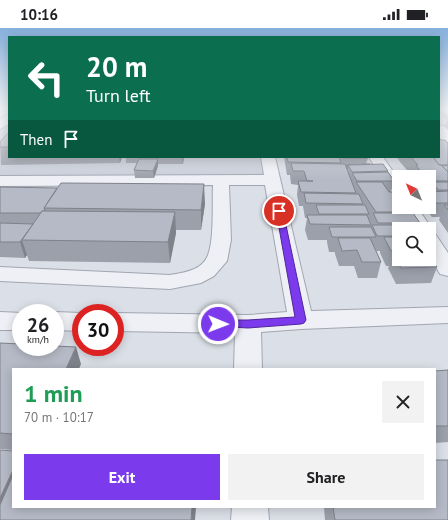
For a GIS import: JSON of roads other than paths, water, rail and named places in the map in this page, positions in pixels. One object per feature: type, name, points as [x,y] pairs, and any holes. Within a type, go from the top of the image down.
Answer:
[{"type":"street","points":[[268,158],[301,320]]},
{"type":"street","points":[[377,158],[392,182]]},
{"type":"street","points":[[0,274],[170,282],[193,278],[206,271],[216,261],[221,240],[221,180]]},
{"type":"street","points":[[0,181],[273,180]]},
{"type":"street","points":[[436,250],[448,269]]},
{"type":"street","points":[[124,322],[248,324],[301,320],[448,315]]},
{"type":"street","points":[[0,320],[12,321]]},
{"type":"street","points":[[248,324],[248,368]]},
{"type":"street","points":[[250,508],[250,520]]}]
